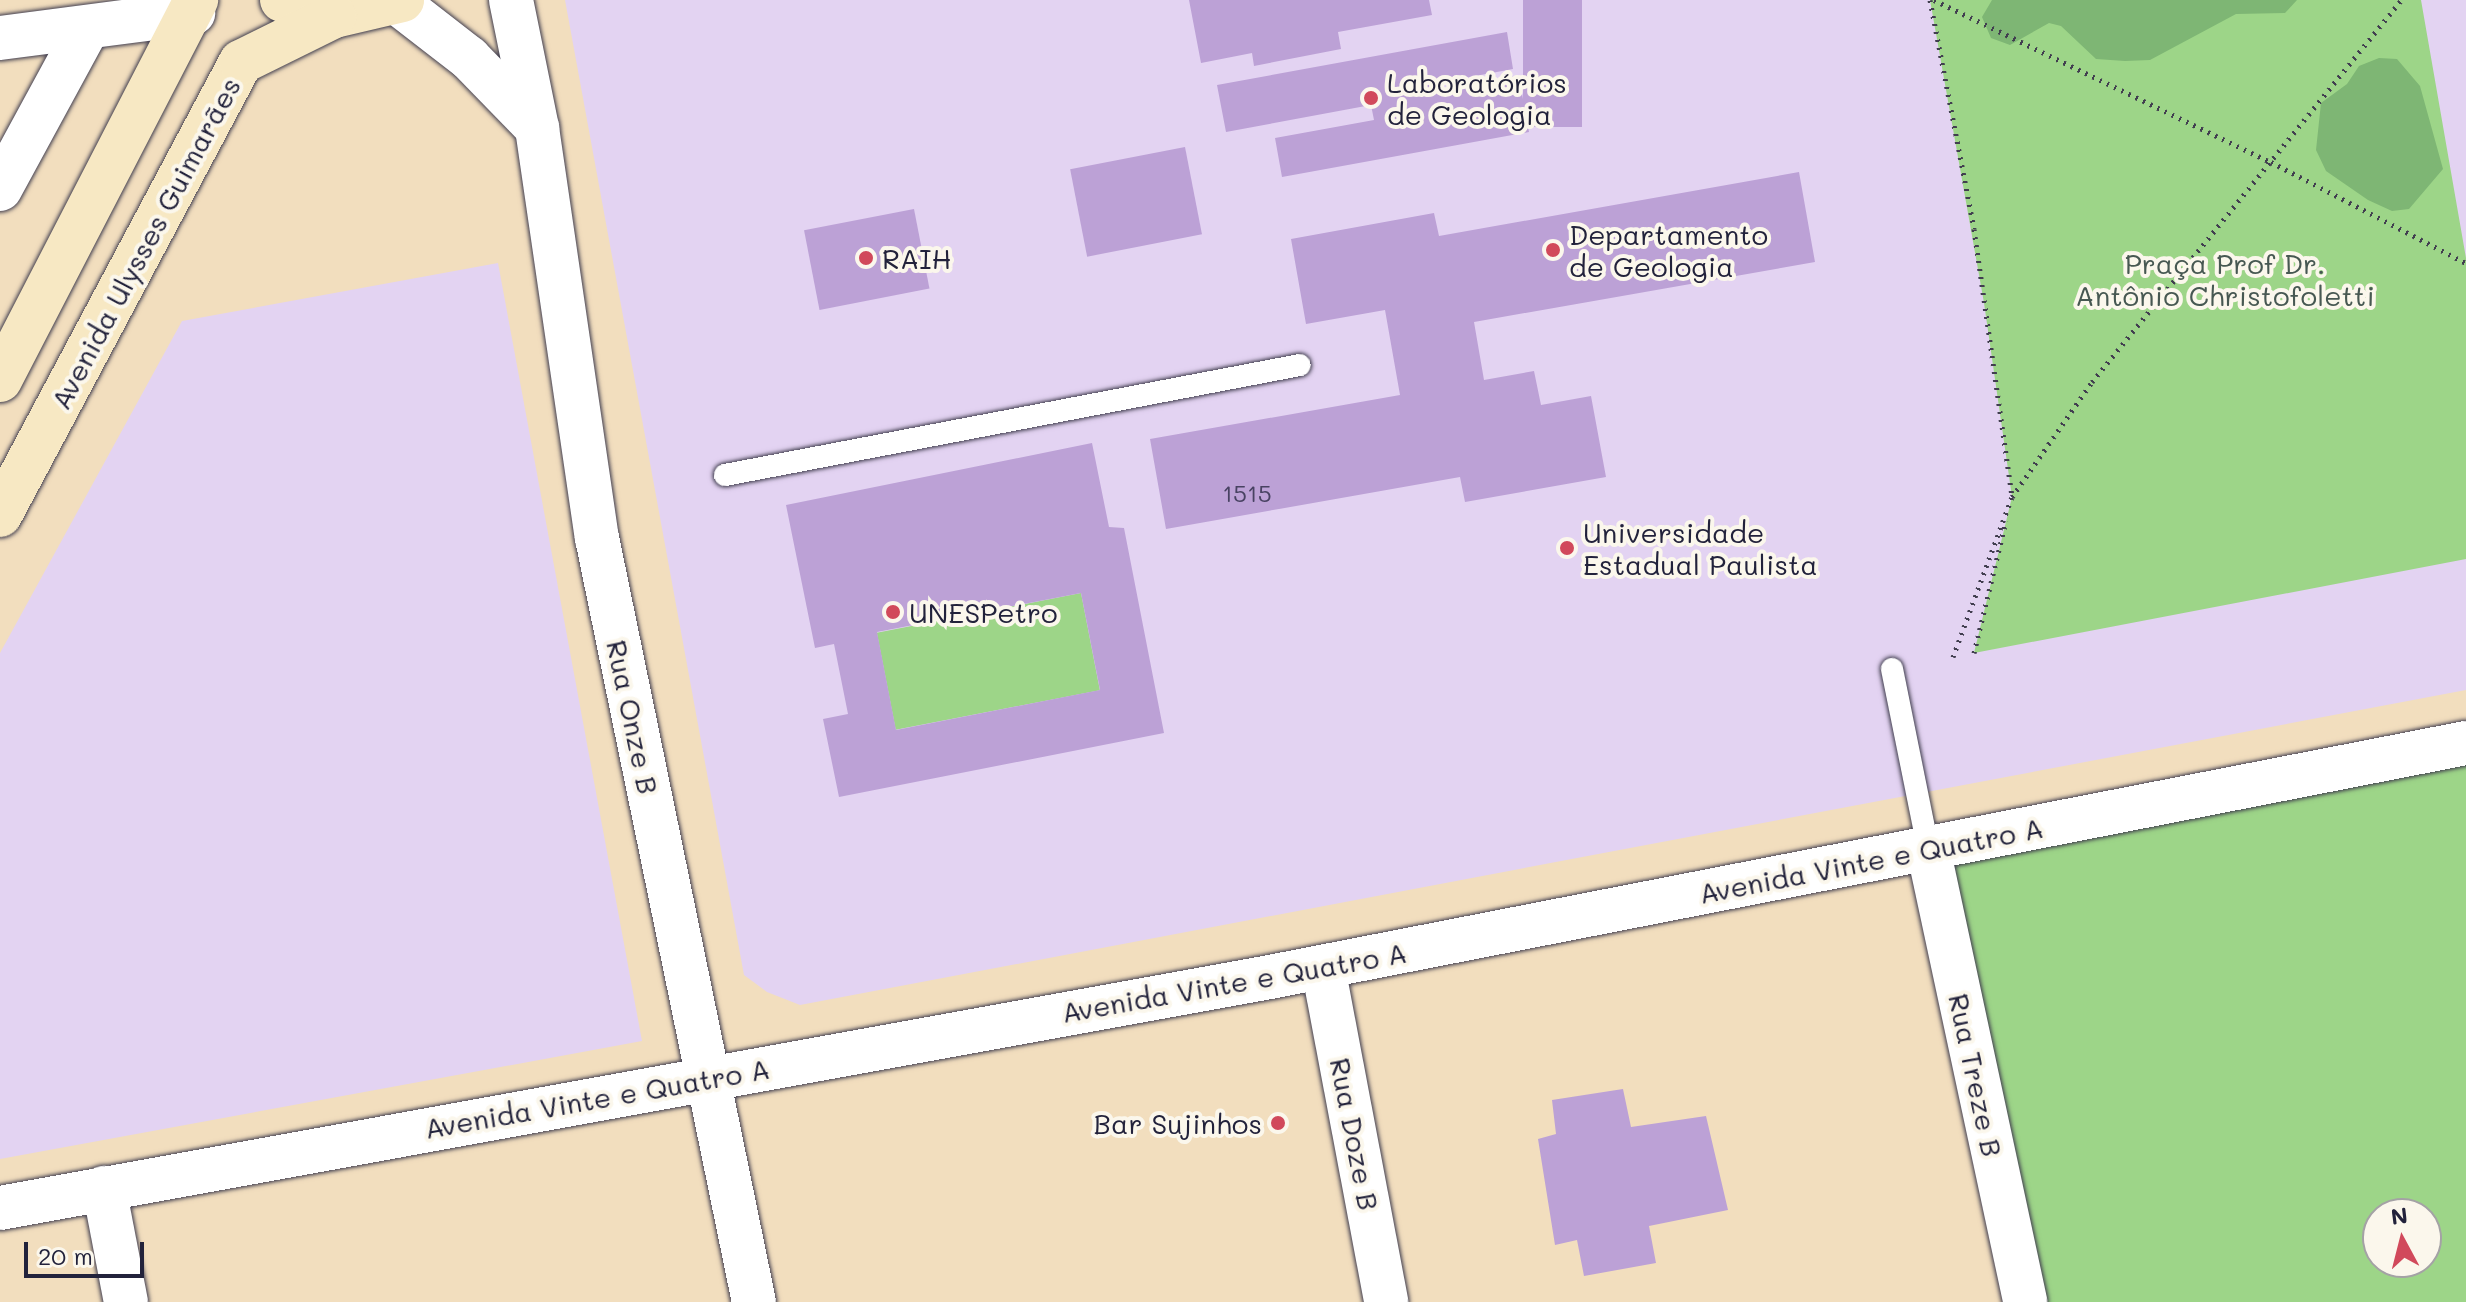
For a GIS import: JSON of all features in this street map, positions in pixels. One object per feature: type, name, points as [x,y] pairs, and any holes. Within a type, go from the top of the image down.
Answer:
[{"type":"main road","name":"Avenida Ulysses Guimarães","points":[[282,0],[334,16]]},
{"type":"main road","name":"Avenida Ulysses Guimarães","points":[[0,515],[241,62],[334,16],[400,1]]},
{"type":"main road","points":[[0,380],[195,6]]},
{"type":"street","name":"Rua Onze B","points":[[511,0],[537,128],[597,538],[754,1302]]},
{"type":"street","points":[[400,1],[469,58],[537,128]]},
{"type":"street","points":[[0,38],[88,27],[195,6]]},
{"type":"street","points":[[0,189],[88,27]]},
{"type":"street","name":"Avenida Vinte e Quatro A","points":[[0,1208],[1323,967],[2466,743]]},
{"type":"street","name":"Rua Treze B","points":[[1928,848],[2025,1302]]},
{"type":"street","name":"Rua Doze B","points":[[1323,967],[1386,1302]]},
{"type":"street","points":[[104,1188],[126,1302]]},
{"type":"lane","points":[[725,475],[1300,365]]},
{"type":"lane","points":[[1892,669],[1928,848]]},
{"type":"path","points":[[1932,0],[2271,162],[2466,263]]},
{"type":"path","points":[[1932,0],[1974,229],[2012,497],[1974,653]]},
{"type":"path","points":[[1953,657],[2012,497],[2092,382],[2401,0]]},
{"type":"shaded area","name":"Universidade Estadual Paulista","points":[[565,0],[2466,0],[2466,690],[800,1005],[767,992],[744,975]]},
{"type":"shaded area","points":[[498,263],[642,1041],[0,1159],[0,653],[182,321]]},
{"type":"green space","name":"Praça Prof Dr. Antônio Christofoletti","points":[[1930,0],[2421,0],[2466,258],[2466,559],[1974,653],[2012,497],[1984,303]]},
{"type":"green space","points":[[1992,0],[2297,0],[2285,13],[2236,14],[2150,60],[2125,61],[2096,59],[2061,26],[2049,23],[2010,45],[1991,38],[1982,17]]},
{"type":"green space","points":[[2379,58],[2397,59],[2420,86],[2443,169],[2409,209],[2392,211],[2368,200],[2326,171],[2316,150],[2321,103],[2347,84],[2359,66]]},
{"type":"green space","points":[[1081,593],[1100,690],[896,730],[877,633]]},
{"type":"green space","points":[[2466,743],[2466,1302],[2025,1302],[1928,848]]},
{"type":"building","points":[[1189,0],[1429,0],[1432,15],[1338,32],[1341,49],[1254,66],[1252,53],[1201,63]]},
{"type":"building","points":[[1523,0],[1582,0],[1582,127],[1523,127]]},
{"type":"building","name":"Laboratórios de Geologia","points":[[1507,32],[1513,69],[1443,82],[1444,90],[1519,77],[1529,132],[1282,177],[1275,138],[1374,120],[1371,105],[1226,132],[1217,85]]},
{"type":"building","points":[[1185,147],[1202,234],[1087,257],[1070,169]]},
{"type":"building","points":[[1799,172],[1815,262],[1474,322],[1484,380],[1534,371],[1541,405],[1591,396],[1606,477],[1465,502],[1460,477],[1166,529],[1150,439],[1400,395],[1385,310],[1306,324],[1291,239],[1434,213],[1439,236]]},
{"type":"building","name":"RAIH","points":[[914,209],[929,289],[820,310],[804,230]]},
{"type":"building","name":"UNESPetro","points":[[1092,443],[1109,527],[1124,528],[1164,733],[839,797],[823,719],[848,714],[834,644],[815,648],[786,505]],"holes":[[[1081,593],[1100,690],[896,730],[877,632]]]},
{"type":"building","points":[[1623,1089],[1631,1127],[1706,1116],[1728,1210],[1649,1226],[1656,1263],[1584,1276],[1577,1240],[1555,1245],[1538,1139],[1556,1134],[1552,1100]]},
{"type":"place","name":"Laboratórios de Geologia","points":[[1371,98]]},
{"type":"place","name":"Departamento de Geologia","points":[[1553,250]]},
{"type":"place","name":"RAIH","points":[[866,258]]},
{"type":"place","name":"Universidade Estadual Paulista","points":[[1567,548]]},
{"type":"place","name":"UNESPetro","points":[[893,612]]},
{"type":"place","name":"Bar Sujinhos","points":[[1278,1123]]}]
